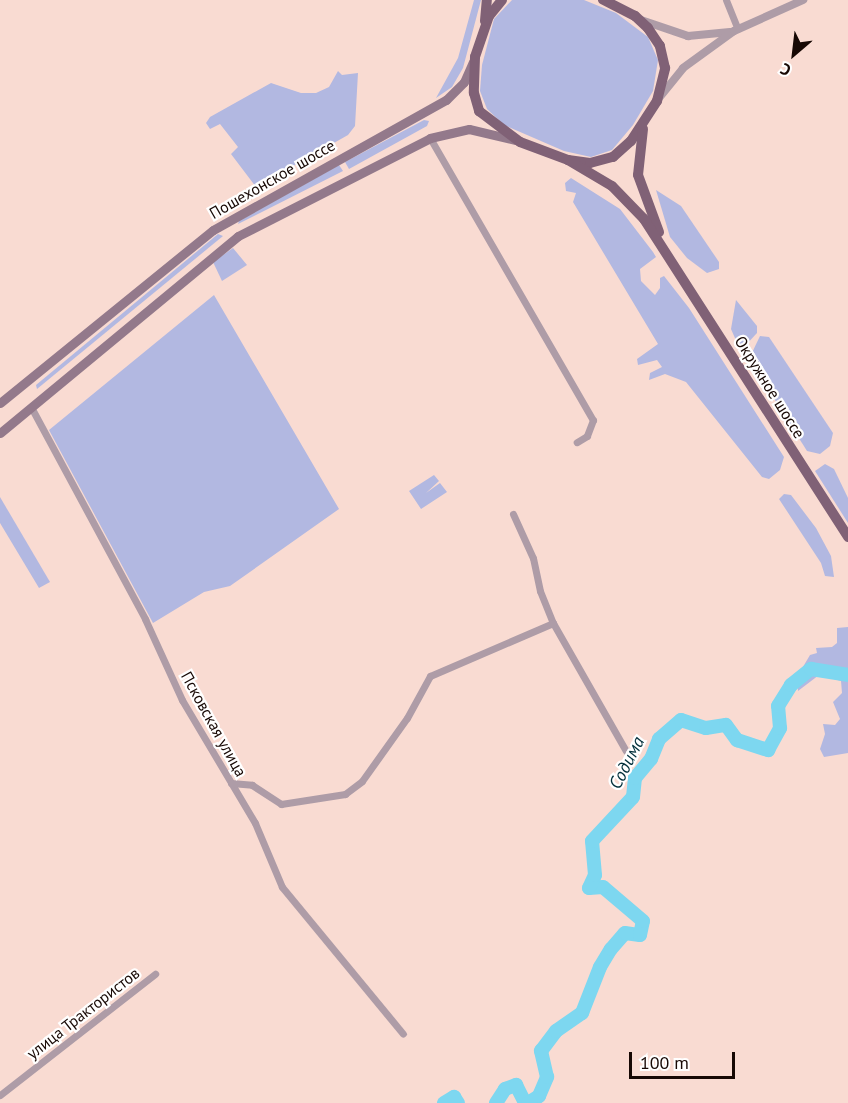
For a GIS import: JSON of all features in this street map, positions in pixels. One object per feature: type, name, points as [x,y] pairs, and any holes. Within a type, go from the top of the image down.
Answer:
[{"type":"main road","name":"Окружное шоссе","points":[[487,0],[483,31],[476,57],[474,93],[479,111],[496,127],[520,141],[568,160],[622,194],[667,252],[848,537]]},
{"type":"main road","name":"Окружное шоссе","points":[[483,31],[502,0]]},
{"type":"main road","name":"Окружное шоссе","points":[[568,160],[590,163],[614,157],[644,124],[657,101],[664,55],[655,36],[635,16],[603,0]]},
{"type":"main road","name":"Пошехонское шоссе","points":[[0,403],[226,220],[446,100],[464,82],[476,57]]},
{"type":"main road","name":"Окружное шоссе","points":[[644,124],[637,158],[638,175],[667,252]]},
{"type":"main road","name":"Пошехонское шоссе","points":[[0,433],[238,236],[430,138],[469,129],[520,141]]},
{"type":"main road","points":[[226,220],[238,236]]},
{"type":"street","points":[[726,0],[736,30]]},
{"type":"street","points":[[657,101],[683,68],[736,30],[803,0]]},
{"type":"street","points":[[635,16],[688,36],[736,30]]},
{"type":"street","points":[[430,138],[593,420],[587,436],[577,442]]},
{"type":"street","name":"Псковская улица","points":[[31,406],[145,619],[182,700],[255,823],[286,893],[403,1034]]},
{"type":"street","points":[[513,514],[533,558],[540,591],[553,623],[626,751]]},
{"type":"street","points":[[231,783],[252,785],[281,804],[345,794],[362,781],[407,718],[430,676],[553,623]]},
{"type":"street","name":"улица Трактористов","points":[[0,1095],[155,974]]},
{"type":"shaded area","points":[[474,0],[481,0],[463,68],[452,87],[436,98],[458,58]]},
{"type":"shaded area","points":[[512,0],[584,0],[616,13],[648,37],[658,60],[653,91],[633,125],[612,150],[591,157],[564,151],[504,125],[487,109],[480,91],[482,65],[494,19]]},
{"type":"shaded area","points":[[338,71],[342,75],[358,73],[355,126],[348,135],[256,187],[231,154],[238,147],[220,124],[210,129],[206,123],[210,117],[271,83],[301,93],[316,93],[329,87]]},
{"type":"shaded area","points":[[424,120],[429,121],[427,126],[349,169],[345,162]]},
{"type":"shaded area","points":[[339,165],[343,171],[238,224],[239,221]]},
{"type":"shaded area","points":[[571,178],[620,209],[653,252],[656,257],[640,269],[641,281],[655,295],[660,288],[660,278],[664,276],[689,308],[784,457],[780,470],[769,479],[762,477],[686,382],[665,374],[649,380],[650,373],[662,367],[657,360],[638,365],[637,359],[658,344],[573,202],[576,193],[566,191],[565,183]]},
{"type":"shaded area","points":[[656,190],[681,206],[719,262],[719,269],[707,273],[687,258],[670,237]]},
{"type":"shaded area","points":[[218,234],[223,236],[37,389],[36,385]]},
{"type":"shaded area","points":[[233,248],[247,265],[222,281],[213,262]]},
{"type":"shaded area","points":[[214,295],[339,509],[230,586],[204,592],[153,623],[49,430]]},
{"type":"shaded area","points":[[736,300],[757,326],[757,333],[744,347],[738,345],[731,329]]},
{"type":"shaded area","points":[[760,336],[769,337],[833,433],[830,446],[820,454],[807,451],[749,359]]},
{"type":"shaded area","points":[[825,464],[834,469],[848,498],[848,523],[815,471]]},
{"type":"shaded area","points":[[434,475],[439,481],[426,493],[440,483],[447,492],[421,509],[409,491]]},
{"type":"shaded area","points":[[784,494],[791,495],[816,528],[831,556],[834,577],[825,576],[821,563],[779,499]]},
{"type":"shaded area","points":[[0,497],[50,582],[39,588],[0,523]]},
{"type":"shaded area","points":[[848,627],[848,753],[824,757],[820,749],[825,734],[823,724],[835,725],[840,719],[833,702],[842,693],[841,681],[819,675],[798,691],[797,677],[810,655],[817,653],[816,648],[832,647],[837,643],[837,628]]},
{"type":"waterway","name":"Содима","points":[[528,1103],[539,1096],[547,1077],[541,1051],[556,1031],[582,1013],[600,967],[611,949],[625,933],[640,935],[643,921],[603,887],[589,888],[595,875],[592,841],[633,797],[635,778],[651,759],[659,739],[681,720],[706,728],[726,725],[737,740],[768,750],[780,728],[778,706],[791,685],[811,669],[848,675]]},
{"type":"waterway","name":"Содима","points":[[496,1103],[505,1089],[516,1085],[525,1103]]},
{"type":"waterway","name":"Содима","points":[[444,1103],[454,1097],[458,1103]]}]
